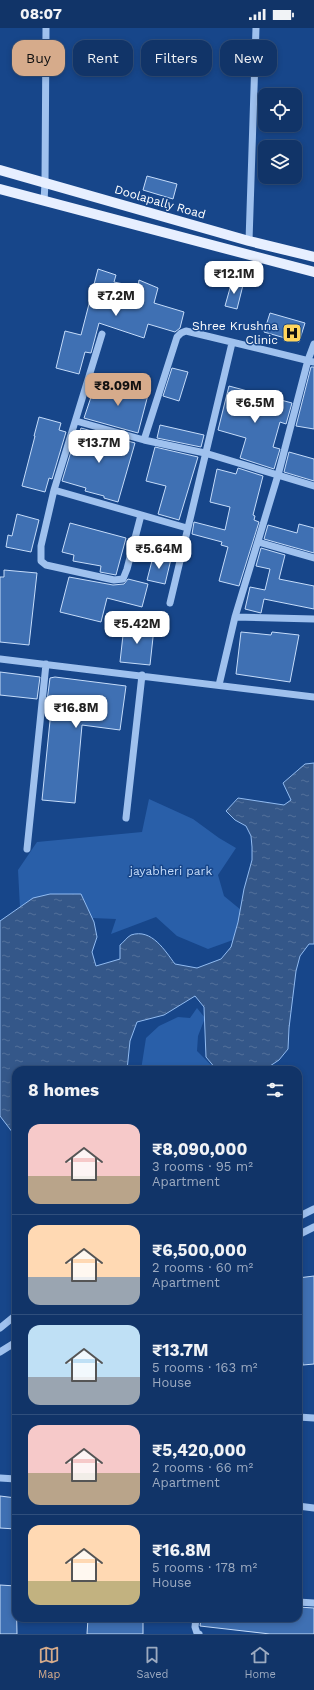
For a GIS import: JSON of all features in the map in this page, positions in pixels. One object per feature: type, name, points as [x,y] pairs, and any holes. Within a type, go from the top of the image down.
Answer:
[{"type":"main road","name":"Doolapally Road","points":[[0,170],[249,241],[314,257]]},
{"type":"main road","points":[[0,189],[314,272]]},
{"type":"street","points":[[44,201],[46,28]]},
{"type":"street","points":[[249,241],[256,28]]},
{"type":"street","points":[[144,440],[179,334],[186,332],[311,361]]},
{"type":"street","points":[[102,334],[54,490],[41,546],[41,561],[46,565],[114,580],[123,579],[141,515]]},
{"type":"street","points":[[170,603],[232,343]]},
{"type":"street","points":[[219,685],[235,617],[311,361],[314,344]]},
{"type":"street","points":[[76,421],[144,440],[205,453],[314,486]]},
{"type":"street","points":[[54,490],[187,528]]},
{"type":"street","points":[[258,542],[314,558]]},
{"type":"street","points":[[235,617],[314,619]]},
{"type":"street","points":[[0,659],[314,697]]},
{"type":"street","points":[[27,849],[46,664]]},
{"type":"street","points":[[126,818],[142,675]]},
{"type":"street","points":[[302,1215],[314,1209]]},
{"type":"street","points":[[302,1233],[314,1227]]},
{"type":"street","points":[[0,1328],[12,1318]]},
{"type":"street","points":[[0,1352],[12,1344]]},
{"type":"street","points":[[302,1417],[314,1418]]},
{"type":"street","points":[[0,1478],[12,1479]]},
{"type":"street","points":[[302,1506],[314,1508]]},
{"type":"street","points":[[302,1602],[314,1603]]},
{"type":"street","points":[[196,1622],[195,1627],[197,1633],[200,1634]]},
{"type":"green space","name":"jayabheri park","points":[[149,799],[193,819],[219,838],[236,848],[218,875],[224,896],[241,910],[233,940],[208,949],[177,936],[156,917],[111,934],[116,919],[92,918],[83,898],[20,908],[18,870],[37,842],[142,832]]},
{"type":"green space","points":[[197,1008],[205,1018],[198,1036],[197,1051],[212,1066],[142,1066],[146,1038],[159,1026],[178,1017],[190,1018]]},
{"type":"water","points":[[314,763],[314,944],[309,944],[300,956],[296,971],[288,1049],[279,1060],[270,1066],[214,1066],[206,1057],[204,1007],[195,996],[164,1015],[137,1022],[130,1041],[127,1066],[12,1066],[12,1132],[0,1116],[0,921],[33,898],[50,894],[81,894],[94,922],[97,937],[92,952],[96,966],[120,959],[120,945],[131,935],[139,934],[152,938],[157,942],[175,964],[197,968],[221,959],[231,947],[252,860],[251,836],[246,826],[235,820],[226,811],[238,798],[284,805],[291,800],[283,783],[305,764]]},
{"type":"building","points":[[147,176],[177,184],[173,199],[143,190]]},
{"type":"building","points":[[98,269],[116,275],[114,282],[138,287],[139,280],[158,288],[154,303],[184,312],[180,328],[175,332],[148,324],[144,338],[99,323],[91,353],[85,352],[79,374],[56,368],[65,331],[81,335]]},
{"type":"building","points":[[232,281],[243,285],[237,309],[225,306]]},
{"type":"building","points":[[270,313],[305,323],[299,342],[264,332]]},
{"type":"building","points":[[311,367],[314,367],[314,429],[296,426]]},
{"type":"building","points":[[172,368],[188,372],[179,401],[163,396]]},
{"type":"building","points":[[96,382],[125,392],[127,385],[149,391],[138,433],[84,418]]},
{"type":"building","points":[[229,386],[292,403],[286,424],[280,422],[273,447],[280,449],[274,469],[240,458],[246,438],[218,430]]},
{"type":"building","points":[[39,417],[61,423],[59,430],[66,432],[52,479],[49,478],[45,492],[22,486]]},
{"type":"building","points":[[160,425],[204,435],[201,447],[157,438]]},
{"type":"building","points":[[81,428],[135,443],[118,502],[104,498],[104,496],[85,491],[86,488],[62,481],[76,435],[78,436]]},
{"type":"building","points":[[155,447],[198,457],[179,520],[158,514],[166,486],[146,481]]},
{"type":"building","points":[[289,452],[314,459],[314,481],[284,472]]},
{"type":"building","points":[[238,468],[263,476],[253,515],[255,516],[254,520],[259,522],[239,586],[219,581],[228,547],[221,545],[222,542],[192,534],[194,522],[225,530],[230,507],[210,502],[217,469],[236,474]]},
{"type":"building","points":[[17,514],[39,520],[31,552],[6,547],[8,535],[12,536]]},
{"type":"building","points":[[70,523],[126,538],[116,575],[100,572],[101,566],[73,561],[74,555],[62,552]]},
{"type":"building","points":[[299,524],[314,528],[314,553],[264,539],[268,525],[297,533]]},
{"type":"building","points":[[261,548],[285,555],[279,579],[314,586],[314,609],[264,599],[261,613],[245,609],[250,587],[265,590],[270,569],[256,566]]},
{"type":"building","points":[[159,556],[171,559],[165,584],[147,580],[153,557],[158,558]]},
{"type":"building","points":[[4,570],[37,573],[29,645],[0,642],[0,577],[4,577]]},
{"type":"building","points":[[69,577],[113,585],[124,584],[128,579],[148,584],[142,607],[107,598],[101,622],[60,612]]},
{"type":"building","points":[[124,626],[154,628],[150,665],[120,662]]},
{"type":"building","points":[[241,632],[271,635],[272,632],[299,635],[290,682],[236,674]]},
{"type":"building","points":[[0,672],[40,677],[37,699],[0,695]]},
{"type":"building","points":[[55,677],[126,686],[120,730],[82,725],[75,803],[42,800],[52,701],[47,701],[50,678]]},
{"type":"building","points":[[314,1276],[314,1364],[303,1365],[302,1358],[302,1278]]},
{"type":"building","points":[[0,1496],[12,1498],[12,1529],[0,1528]]},
{"type":"building","points":[[0,1585],[12,1586],[12,1622],[17,1622],[17,1634],[0,1634]]},
{"type":"building","points":[[302,1607],[314,1608],[314,1634],[270,1634],[200,1626],[200,1622],[302,1622]]},
{"type":"building","points":[[88,1622],[143,1622],[143,1634],[87,1634]]},
{"type":"place","name":"Shree Krushna Clinic","points":[[292,333]]}]
